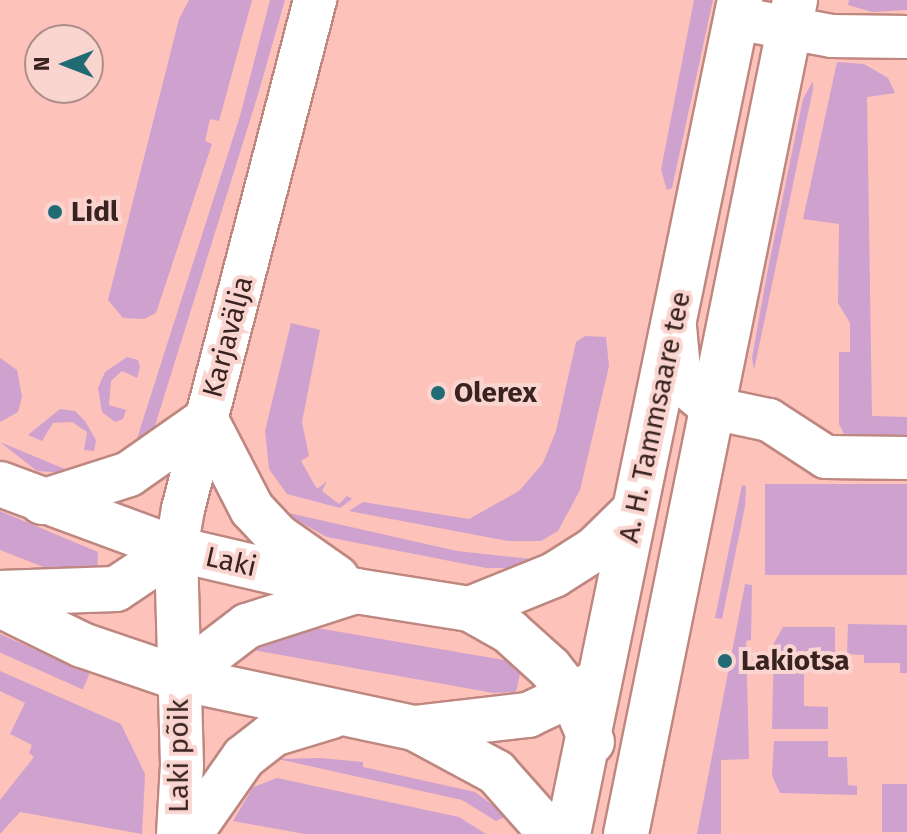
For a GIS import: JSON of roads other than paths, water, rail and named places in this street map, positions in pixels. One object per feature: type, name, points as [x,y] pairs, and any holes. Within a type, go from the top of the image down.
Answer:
[{"type":"main road","name":"A. H. Tammsaare tee","points":[[586,688],[634,511],[675,327],[738,9]]},
{"type":"main road","name":"A. H. Tammsaare tee","points":[[626,834],[792,14]]},
{"type":"main road","points":[[42,502],[129,474],[206,420],[252,509],[277,536],[356,591]]},
{"type":"main road","name":"Laki","points":[[0,484],[176,549],[356,591],[470,609]]},
{"type":"main road","points":[[470,609],[554,575],[595,549],[634,511]]},
{"type":"main road","points":[[0,593],[116,589],[176,549]]},
{"type":"main road","points":[[179,678],[247,626],[356,591]]},
{"type":"main road","points":[[0,605],[107,656],[179,678],[414,728],[528,715],[586,688],[666,637]]},
{"type":"main road","points":[[470,609],[586,688]]},
{"type":"main road","points":[[568,834],[590,738],[586,688]]},
{"type":"main road","points":[[190,834],[244,757],[273,734],[339,714]]},
{"type":"main road","points":[[414,728],[496,772],[551,834]]},
{"type":"main road","points":[[590,738],[609,781],[611,834]]},
{"type":"street","name":"Karjavälja","points":[[179,678],[176,549],[206,420],[315,0]]},
{"type":"street","points":[[738,9],[792,14],[832,36],[907,37]]},
{"type":"street","points":[[675,327],[679,369],[689,389],[712,408],[769,420],[826,457],[907,458]]},
{"type":"street","name":"Laki põik","points":[[178,834],[179,678]]},
{"type":"place","name":"Lidl","points":[[55,212]]},
{"type":"place","name":"Olerex","points":[[438,393]]},
{"type":"place","name":"Lakiotsa","points":[[725,661]]}]
